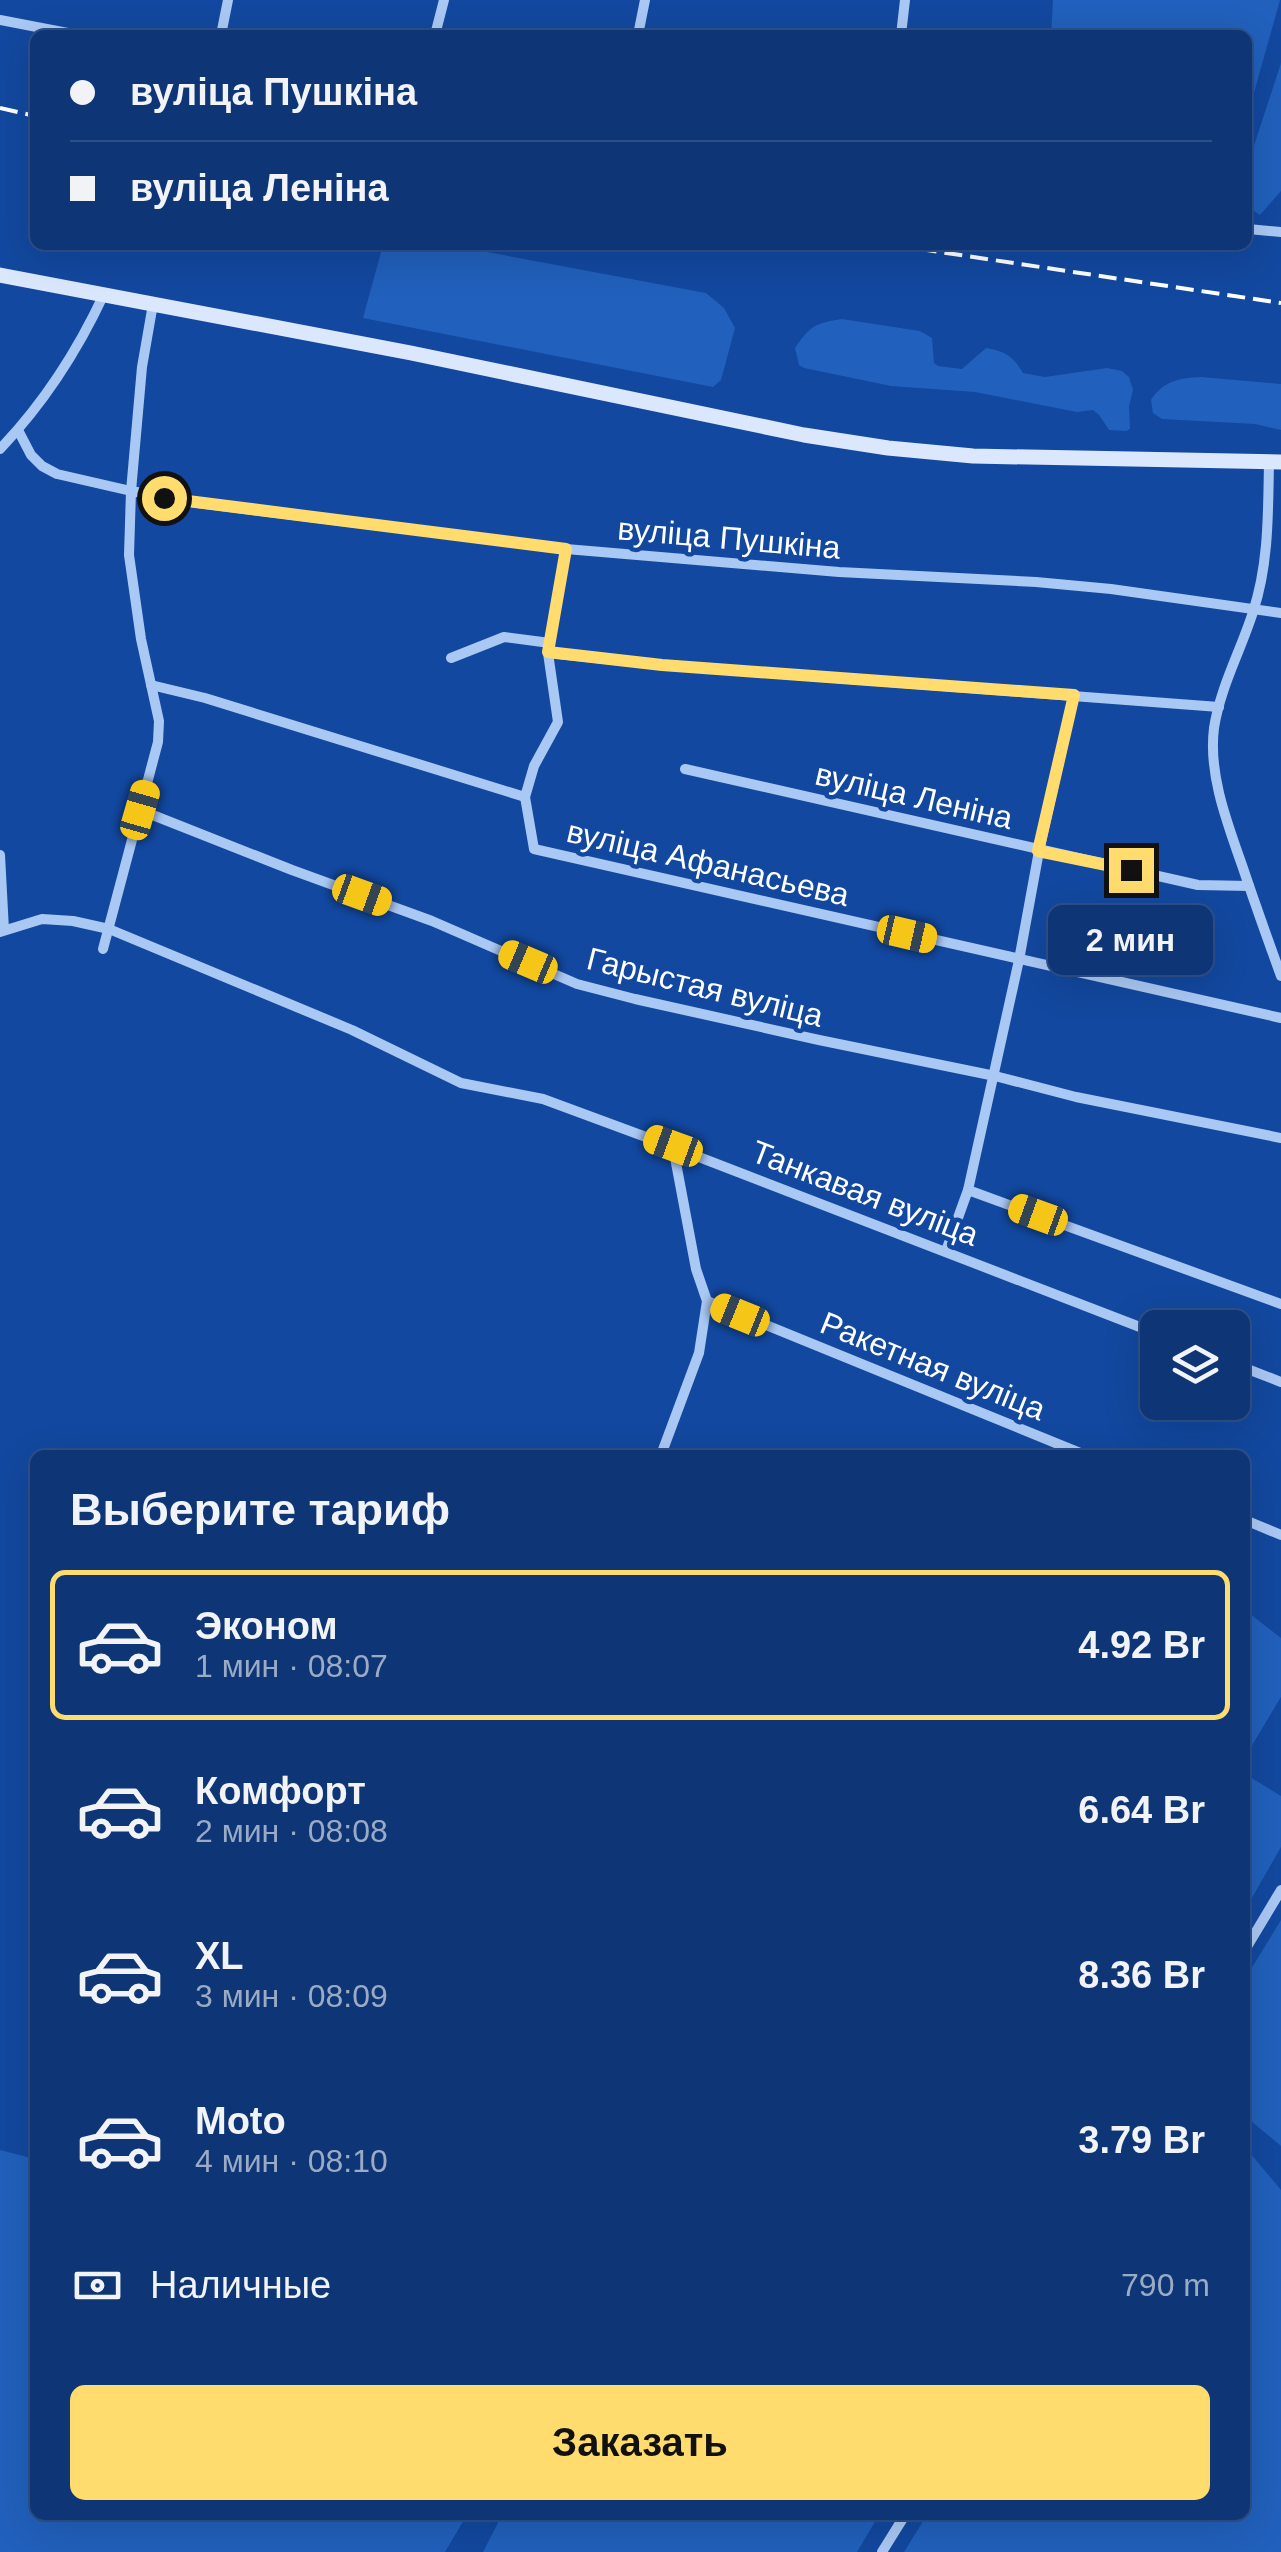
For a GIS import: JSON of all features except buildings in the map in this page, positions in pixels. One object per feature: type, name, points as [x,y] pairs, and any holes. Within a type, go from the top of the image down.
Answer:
[{"type":"street","points":[[222,30],[228,0]]},
{"type":"street","points":[[437,30],[444,0]]},
{"type":"street","points":[[639,30],[645,0]]},
{"type":"street","points":[[902,30],[905,0]]},
{"type":"street","points":[[0,20],[50,30]]},
{"type":"street","points":[[1252,229],[1281,232]]},
{"type":"street","points":[[0,275],[804,435],[888,448],[973,456],[1275,462],[1268,540],[1254,609],[1214,727],[1215,766],[1230,830],[1281,976]]},
{"type":"street","points":[[0,449],[34,412],[66,365],[104,294]]},
{"type":"street","points":[[103,949],[158,742],[159,721],[128,555],[142,367],[153,304]]},
{"type":"street","name":"вуліца Пушкіна","points":[[18,430],[31,455],[58,474],[197,504],[566,549],[838,572],[1111,588],[1281,613]]},
{"type":"street","points":[[151,685],[205,698],[525,797],[534,766],[558,722],[549,648],[566,549]]},
{"type":"street","points":[[452,658],[504,636],[549,648],[662,665],[1219,707]]},
{"type":"street","points":[[946,1251],[968,1190],[995,1076],[1038,851],[1074,695]]},
{"type":"street","name":"вуліца Леніна","points":[[685,769],[1198,885],[1249,886]]},
{"type":"street","name":"вуліца Афанасьева","points":[[525,797],[534,848],[1281,1018]]},
{"type":"street","name":"Гарыстая вуліца","points":[[140,810],[432,921],[577,984],[1076,1097],[1281,1138]]},
{"type":"street","points":[[0,855],[2,931]]},
{"type":"street","name":"Танкавая вуліца","points":[[2,931],[42,919],[108,929],[352,1030],[461,1083],[543,1099],[1140,1327]]},
{"type":"street","points":[[664,1450],[699,1353],[707,1302],[696,1269],[673,1146]]},
{"type":"street","points":[[968,1190],[1281,1304]]},
{"type":"street","name":"Ракетная вуліца","points":[[707,1302],[1073,1450]]},
{"type":"street","points":[[1250,1370],[1281,1382]]},
{"type":"street","points":[[1250,1522],[1281,1535]]},
{"type":"street","points":[[1250,1942],[1281,1890]]},
{"type":"street","points":[[882,2552],[901,2520]]},
{"type":"shaded area","points":[[1053,0],[1280,0],[1252,100],[1252,30],[1051,30]]},
{"type":"shaded area","points":[[1281,63],[1281,191],[1260,215],[1252,210],[1252,152]]},
{"type":"shaded area","points":[[382,250],[477,250],[706,293],[724,308],[735,328],[721,380],[713,387],[363,318]]},
{"type":"shaded area","points":[[842,319],[920,331],[932,338],[934,363],[938,366],[962,369],[986,348],[1008,355],[1023,373],[1045,377],[1107,368],[1122,371],[1129,377],[1133,390],[1130,429],[1109,430],[1093,410],[1077,412],[975,392],[891,386],[799,365],[795,348],[805,335],[819,324]]},
{"type":"shaded area","points":[[1201,377],[1281,384],[1281,430],[1255,424],[1162,419],[1153,413],[1151,400],[1166,385]]},
{"type":"shaded area","points":[[1250,1614],[1281,1638],[1281,1697],[1250,1749]]},
{"type":"shaded area","points":[[1250,1777],[1281,1796],[1281,1847],[1250,1901]]},
{"type":"shaded area","points":[[1281,1920],[1281,2146],[1250,2120],[1250,1971]]},
{"type":"shaded area","points":[[0,2150],[30,2158],[30,2520],[464,2520],[445,2552],[0,2552]]},
{"type":"shaded area","points":[[1250,2153],[1281,2190],[1281,2552],[904,2552],[924,2520],[1250,2520]]},
{"type":"shaded area","points":[[499,2520],[876,2520],[857,2552],[483,2552]]},
{"type":"railway","points":[[0,108],[30,115]]},
{"type":"railway","points":[[926,250],[1281,303]]},
{"type":"route","points":[[164,498],[566,549],[548,652],[662,665],[1074,695],[1038,851],[1131,870]]}]
